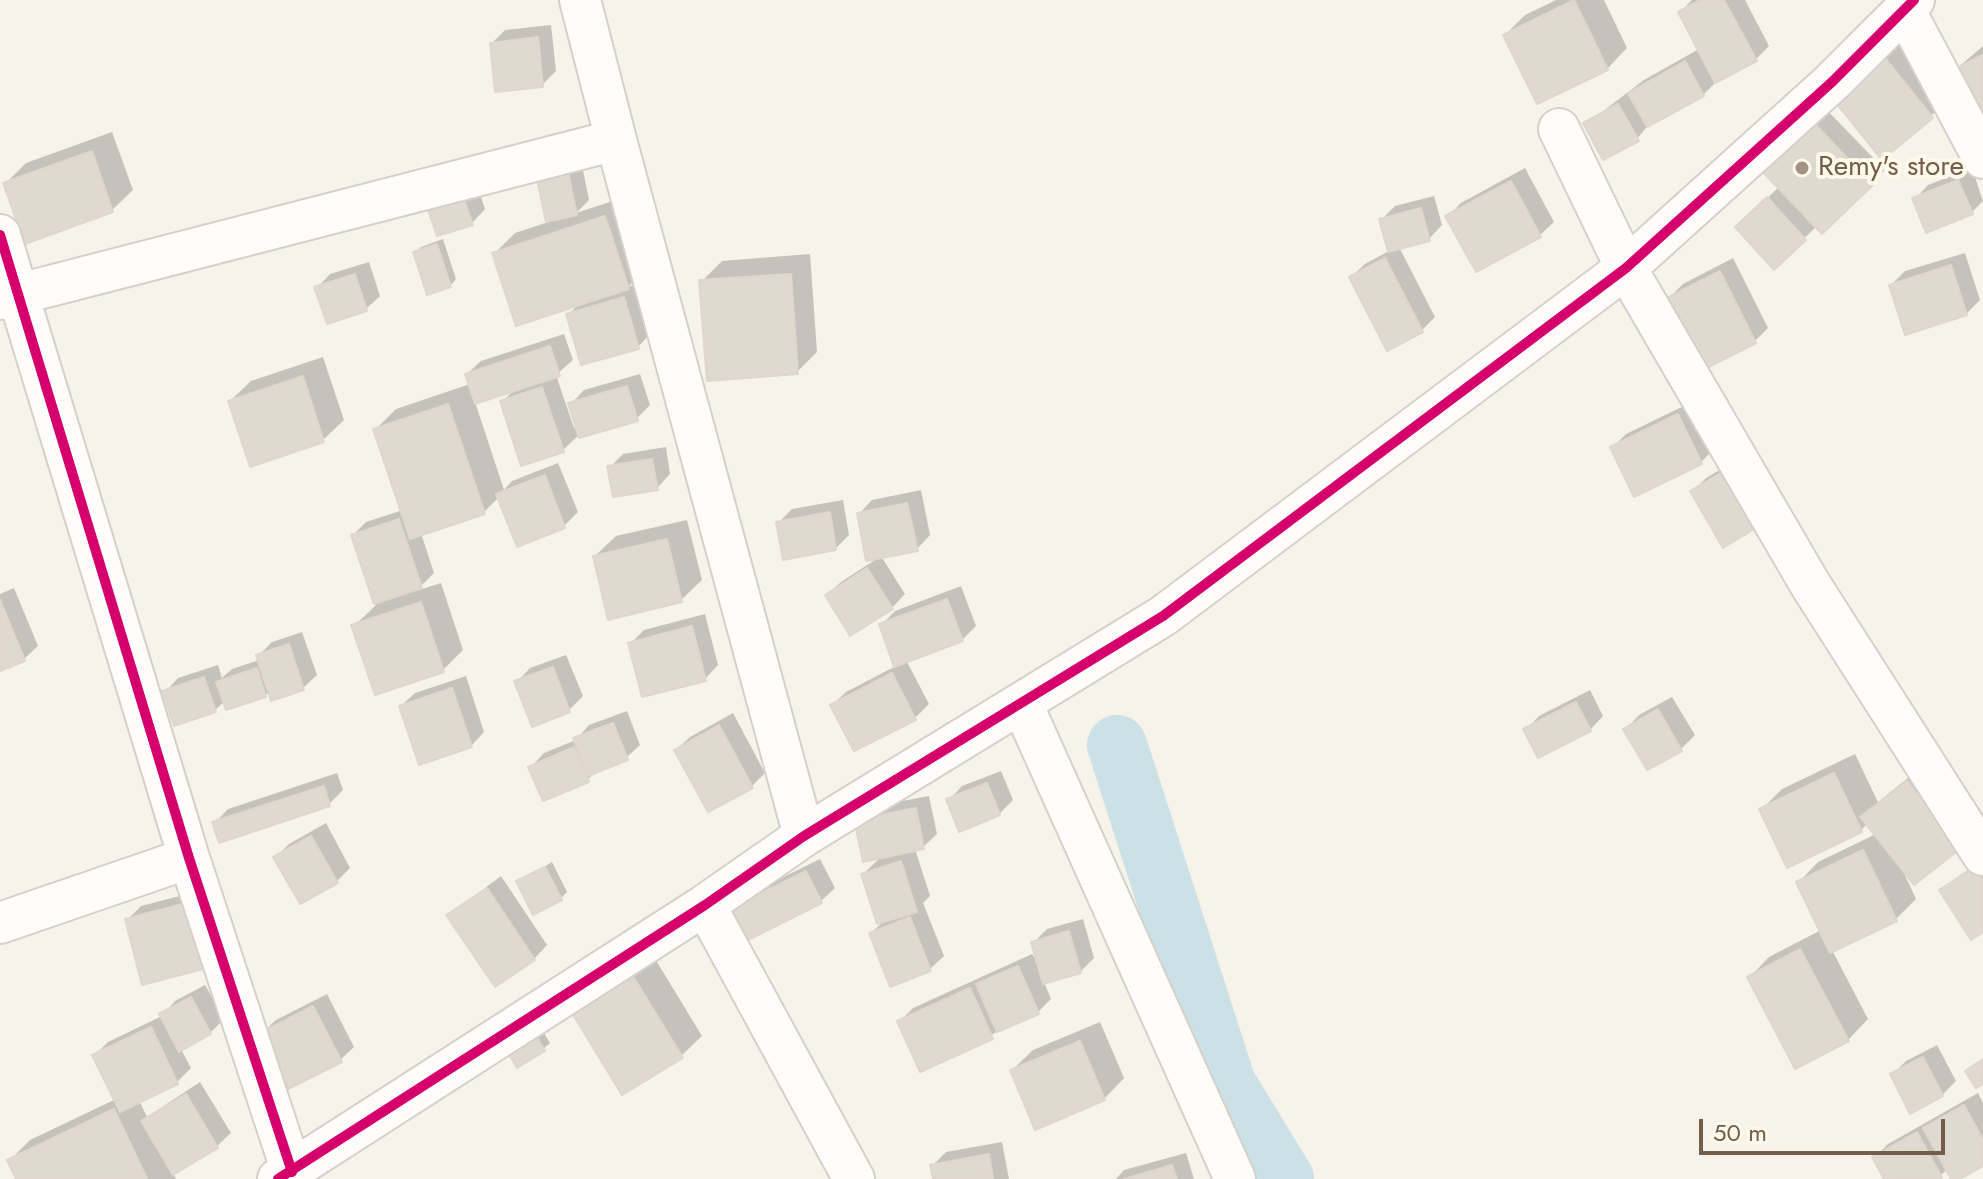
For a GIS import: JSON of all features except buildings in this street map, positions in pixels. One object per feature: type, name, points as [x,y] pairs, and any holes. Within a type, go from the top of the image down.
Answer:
[{"type":"street","points":[[580,0],[804,836]]},
{"type":"street","points":[[0,235],[10,297],[189,858],[285,1175],[705,905],[804,836],[1163,616],[1626,268],[1832,82],[1909,4],[1983,158]]},
{"type":"street","points":[[1559,129],[1626,268],[1810,584],[1983,855]]},
{"type":"street","points":[[10,297],[616,140]]},
{"type":"street","points":[[1022,704],[1235,1179]]},
{"type":"street","points":[[0,923],[189,858]]},
{"type":"street","points":[[705,905],[854,1179]]},
{"type":"waterway","points":[[1117,745],[1226,1084],[1284,1179]]},
{"type":"cycle path","points":[[278,1179],[705,905],[804,836],[1163,616],[1626,268],[1832,82],[1914,0]]},
{"type":"cycle path","points":[[0,235],[189,858],[292,1172]]},
{"type":"place","name":"Remy's store","points":[[1802,168]]}]
